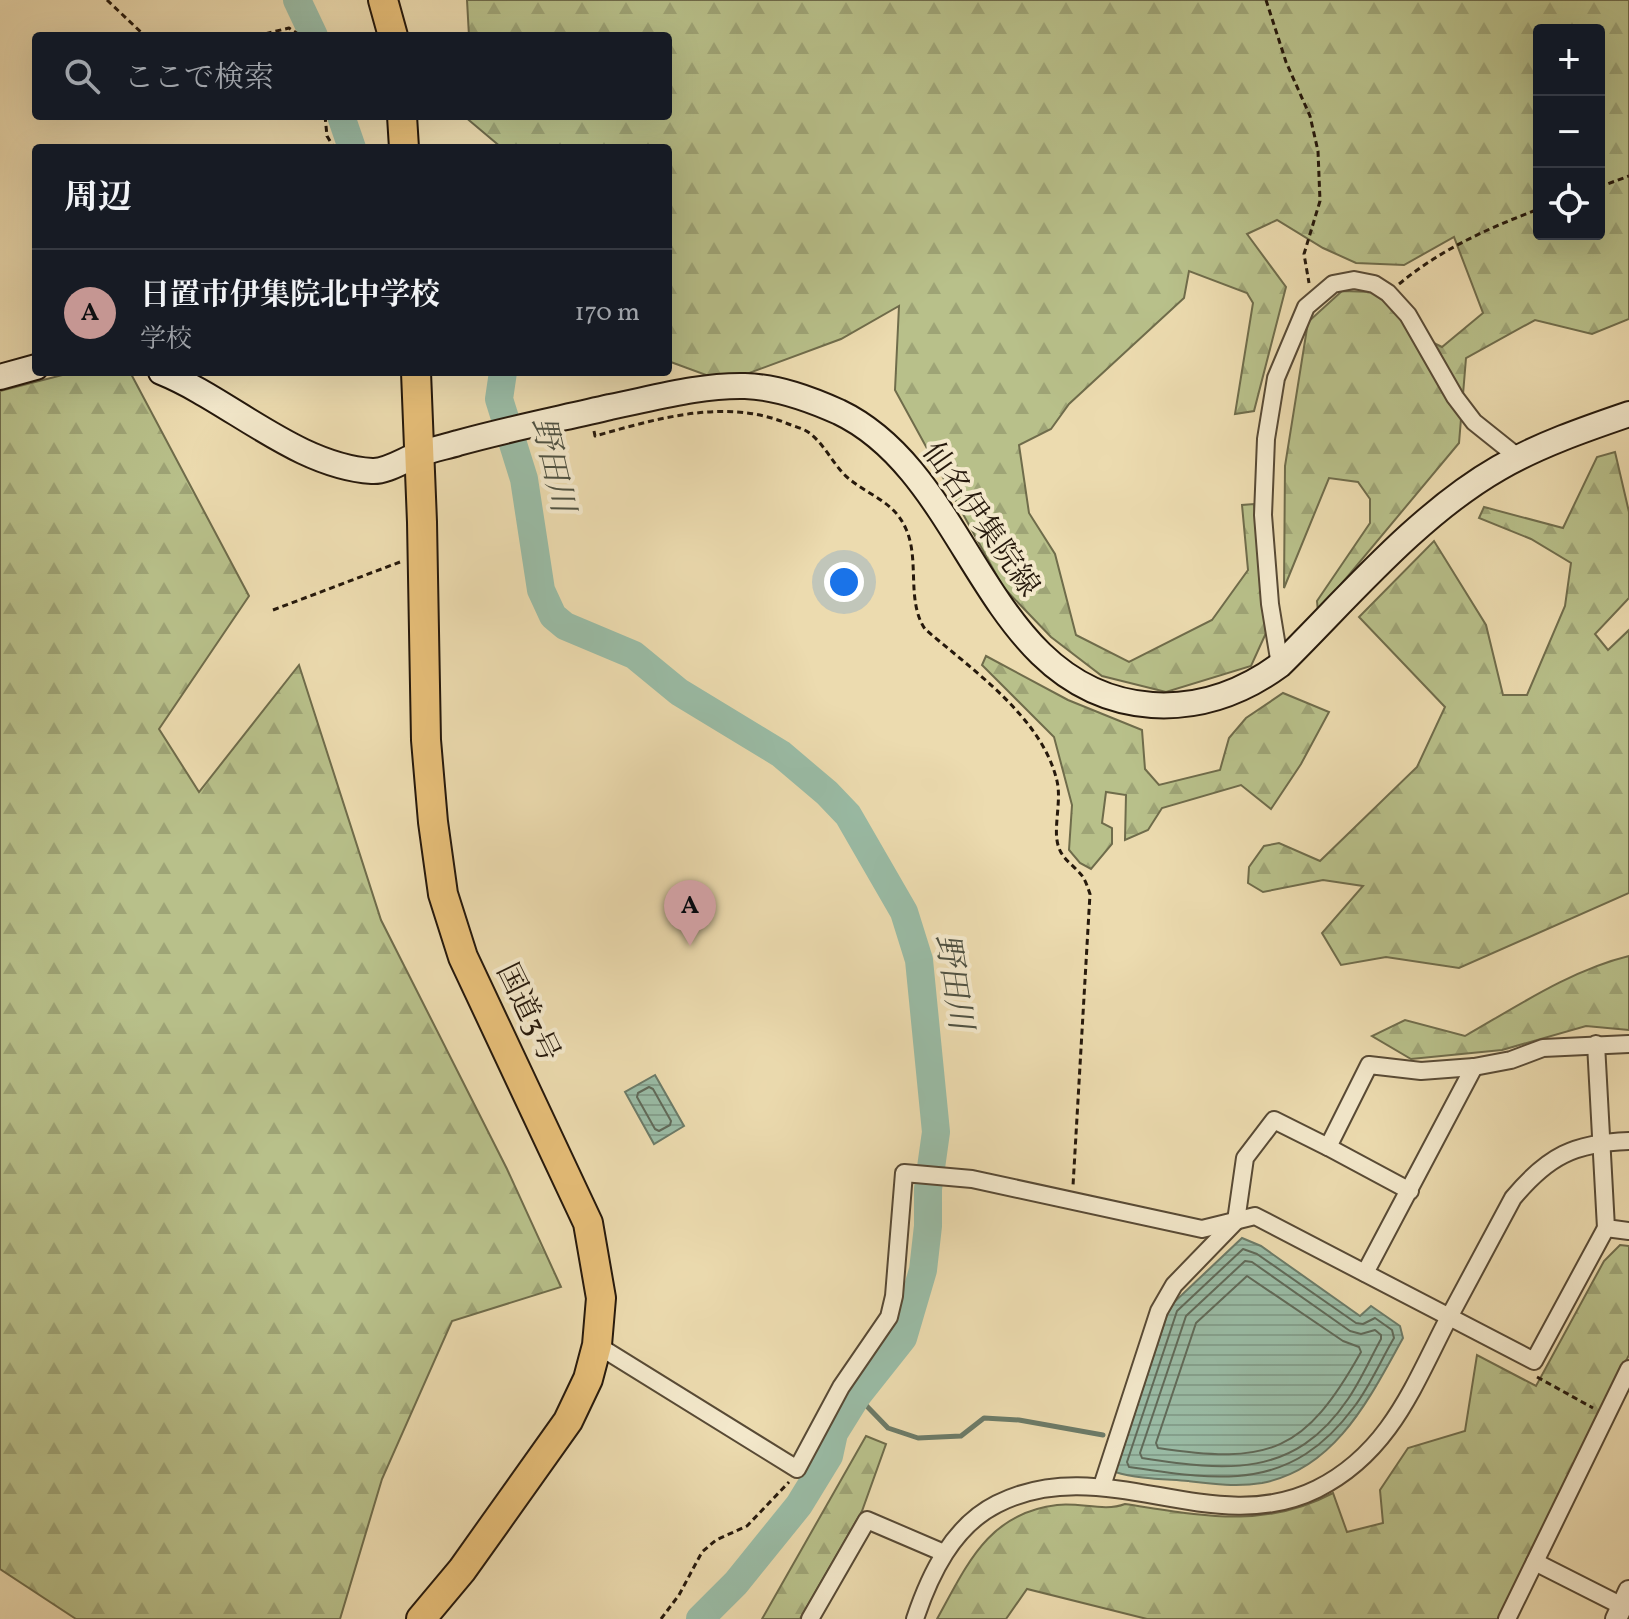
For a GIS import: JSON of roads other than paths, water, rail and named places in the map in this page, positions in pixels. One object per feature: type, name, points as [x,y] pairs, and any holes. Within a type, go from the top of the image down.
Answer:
[{"type":"highway","points":[[383,0],[392,32]]},
{"type":"highway","points":[[402,120],[404,144]]},
{"type":"highway","name":"国道3号","points":[[416,376],[429,781],[443,894],[463,957],[588,1223],[601,1298],[597,1345],[588,1379],[568,1421],[462,1570],[421,1619]]},
{"type":"main road","points":[[0,377],[32,368]]},
{"type":"main road","name":"仙名伊集院線","points":[[171,376],[190,384],[295,448],[350,468],[376,472],[420,454],[492,433],[687,390],[746,386],[793,394],[841,413],[888,446],[908,468],[1013,623],[1063,672],[1111,697],[1148,704],[1191,704],[1239,690],[1260,680],[1280,665],[1438,510],[1469,487],[1519,458],[1629,414]]},
{"type":"street","points":[[1280,665],[1270,604],[1263,515],[1266,439],[1276,378],[1306,307],[1333,284],[1354,280],[1374,284],[1388,293],[1408,315],[1455,397],[1474,422],[1519,458]]},
{"type":"street","points":[[597,1345],[797,1468],[841,1387],[889,1317],[894,1296],[904,1173],[972,1179],[1202,1229],[1255,1216],[1534,1361],[1606,1228],[1596,1044]]},
{"type":"street","points":[[1328,1147],[1369,1065],[1421,1071],[1474,1067],[1511,1060],[1543,1048],[1629,1044]]},
{"type":"street","points":[[1365,1273],[1474,1067]]},
{"type":"street","points":[[1102,1486],[1159,1311],[1174,1285],[1236,1221],[1245,1158],[1274,1120],[1410,1191]]},
{"type":"street","points":[[915,1619],[944,1553],[962,1531],[985,1510],[1033,1489],[1083,1484],[1215,1505],[1248,1505],[1272,1502],[1316,1489],[1347,1470],[1372,1449],[1390,1428],[1513,1198],[1530,1178],[1575,1148],[1601,1142],[1629,1141]]},
{"type":"street","points":[[1606,1228],[1629,1231]]},
{"type":"street","points":[[1507,1619],[1629,1369]]},
{"type":"street","points":[[810,1619],[867,1520],[944,1553]]},
{"type":"street","points":[[1535,1562],[1624,1606]]},
{"type":"water","points":[[655,1075],[684,1126],[654,1144],[625,1092]]},
{"type":"water","points":[[1242,1238],[1261,1246],[1360,1316],[1371,1306],[1400,1326],[1403,1338],[1348,1427],[1311,1463],[1288,1475],[1262,1483],[1234,1485],[1115,1472],[1170,1306]]},
{"type":"waterway","name":"野田川","points":[[297,0],[312,32]]},
{"type":"waterway","name":"野田川","points":[[342,120],[351,144]]},
{"type":"waterway","name":"野田川","points":[[502,376],[499,399],[524,479],[541,590],[553,616],[565,626],[634,655],[679,692],[781,754],[827,793],[848,815],[904,912],[919,960],[936,1132],[928,1189],[923,1270],[903,1338],[857,1396],[834,1433],[829,1456],[799,1505],[736,1583],[700,1619]]},
{"type":"waterway","points":[[857,1396],[888,1428],[918,1438],[961,1436],[984,1418],[1019,1420],[1103,1435]]},
{"type":"place","name":"日置市伊集院北中学校","points":[[690,946]]}]
